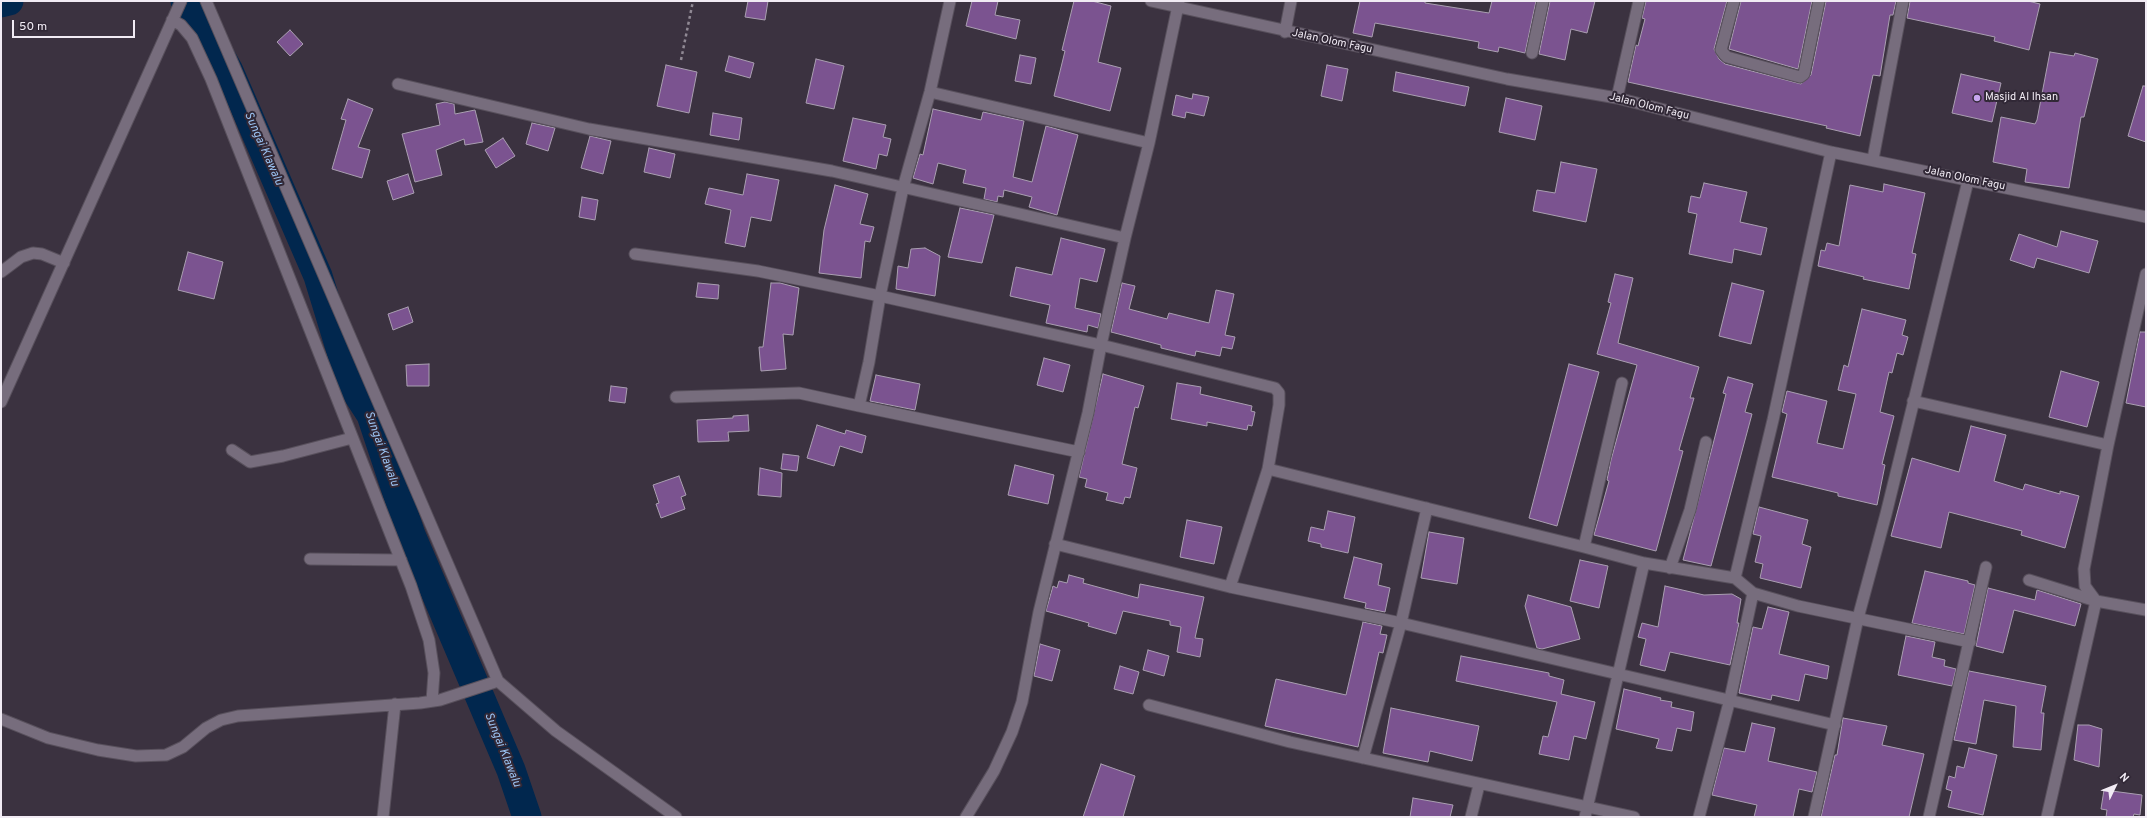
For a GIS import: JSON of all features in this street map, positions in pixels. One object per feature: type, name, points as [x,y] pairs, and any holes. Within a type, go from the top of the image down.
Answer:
[{"type":"street","points":[[206,1],[498,682],[556,731],[676,817]]},
{"type":"street","points":[[859,406],[870,362],[880,296],[903,188],[930,92],[950,1]]},
{"type":"street","name":"Jalan Olom Fagu","points":[[1151,1],[1178,4],[1285,32],[1507,79],[1617,98],[1831,152],[1873,159],[2146,217]]},
{"type":"street","points":[[1285,32],[1291,1]]},
{"type":"street","points":[[1532,53],[1543,1]]},
{"type":"street","points":[[1617,98],[1639,1]]},
{"type":"street","points":[[1734,1],[1721,50],[1724,54],[1727,57],[1800,77],[1804,74],[1818,1]]},
{"type":"street","points":[[1873,159],[1903,1]]},
{"type":"street","points":[[966,817],[994,771],[1012,732],[1022,702],[1038,612],[1079,452],[1125,238],[1149,143],[1178,4]]},
{"type":"street","points":[[1,402],[179,5]]},
{"type":"street","points":[[172,20],[181,25],[192,38],[211,79],[401,560],[429,640],[434,673],[432,702]]},
{"type":"street","points":[[398,84],[589,129],[832,171],[1125,238]]},
{"type":"street","points":[[930,92],[1149,143]]},
{"type":"street","points":[[1735,578],[1773,420],[1831,152]]},
{"type":"street","points":[[1814,817],[1858,618],[1886,514],[1968,180]]},
{"type":"street","points":[[1,272],[21,257],[32,253],[42,254],[64,263]]},
{"type":"street","points":[[634,254],[758,271],[880,296],[1102,345],[1275,388],[1279,393],[1279,405],[1268,469],[1230,587]]},
{"type":"street","points":[[2047,817],[2096,601],[2085,586],[2084,569],[2108,446],[2146,274]]},
{"type":"street","points":[[1584,547],[1622,383]]},
{"type":"street","points":[[676,396],[799,393],[1079,452]]},
{"type":"street","points":[[1913,401],[2108,446]]},
{"type":"street","points":[[232,450],[250,462],[283,456],[352,438]]},
{"type":"street","points":[[1670,568],[1690,510],[1706,442]]},
{"type":"street","points":[[1268,469],[1644,563],[1735,578],[1753,594],[1798,606],[1970,642]]},
{"type":"street","points":[[1363,758],[1400,623],[1427,508]]},
{"type":"street","points":[[1055,544],[1230,587],[1400,623],[1730,699],[1835,725]]},
{"type":"street","points":[[310,559],[401,560]]},
{"type":"street","points":[[1586,812],[1644,563]]},
{"type":"street","points":[[1929,817],[1986,567]]},
{"type":"street","points":[[2029,580],[2096,601],[2146,610]]},
{"type":"street","points":[[1699,817],[1730,699],[1753,594]]},
{"type":"street","points":[[1,719],[48,738],[98,750],[136,756],[166,755],[183,747],[206,728],[221,720],[238,716],[432,702],[498,682]]},
{"type":"street","points":[[383,817],[395,704]]},
{"type":"street","points":[[1149,705],[1290,742],[1479,785],[1586,812],[1634,817]]},
{"type":"street","points":[[1471,817],[1479,785]]},
{"type":"path","points":[[681,60],[693,1]]},
{"type":"building","points":[[748,1],[768,1],[765,20],[745,17]]},
{"type":"building","points":[[972,1],[998,1],[995,15],[1020,20],[1016,39],[966,26]]},
{"type":"building","points":[[1074,1],[1092,1],[1111,6],[1098,62],[1121,68],[1110,111],[1054,96],[1065,51],[1062,50]]},
{"type":"building","points":[[1360,1],[1425,1],[1425,3],[1489,13],[1492,1],[1536,1],[1525,53],[1499,47],[1498,52],[1478,48],[1479,42],[1375,23],[1372,37],[1353,33]]},
{"type":"building","points":[[1550,1],[1595,1],[1587,33],[1571,29],[1565,60],[1539,54]]},
{"type":"building","points":[[1646,1],[1727,1],[1714,49],[1719,59],[1725,64],[1801,84],[1811,75],[1826,1],[1896,1],[1893,15],[1890,15],[1880,76],[1873,75],[1860,136],[1826,128],[1827,126],[1628,82],[1636,45],[1638,46],[1645,19],[1642,18]]},
{"type":"building","points":[[1741,1],[1812,1],[1798,69],[1729,49]]},
{"type":"building","points":[[1910,1],[2028,1],[2040,4],[2029,50],[1994,41],[1995,37],[1907,18]]},
{"type":"building","points":[[290,30],[303,44],[290,56],[277,42]]},
{"type":"building","points":[[2050,52],[2074,56],[2075,53],[2098,59],[2084,117],[2081,117],[2069,188],[2025,182],[2027,169],[1993,162],[2001,117],[2035,124]]},
{"type":"building","points":[[1020,55],[1036,58],[1031,84],[1015,81]]},
{"type":"building","points":[[729,56],[754,63],[750,78],[725,71]]},
{"type":"building","points":[[816,59],[844,66],[834,109],[806,103]]},
{"type":"building","points":[[666,65],[697,72],[689,113],[657,106]]},
{"type":"building","points":[[1327,65],[1348,69],[1342,101],[1321,96]]},
{"type":"building","points":[[1396,72],[1469,87],[1465,106],[1393,91]]},
{"type":"building","name":"Masjid Al Ihsan","points":[[1961,74],[2001,83],[1992,122],[1952,113]]},
{"type":"building","points":[[2143,86],[2146,86],[2146,142],[2128,136]]},
{"type":"building","points":[[1193,94],[1209,97],[1204,116],[1186,112],[1185,118],[1172,115],[1176,95],[1192,99]]},
{"type":"building","points":[[1506,98],[1542,106],[1535,140],[1499,132]]},
{"type":"building","points":[[348,99],[373,109],[358,147],[370,150],[362,178],[332,169],[346,120],[341,119]]},
{"type":"building","points":[[445,102],[454,104],[455,114],[475,110],[483,142],[465,145],[464,139],[436,150],[442,175],[415,182],[402,134],[440,125],[436,104]]},
{"type":"building","points":[[933,109],[981,120],[983,112],[1024,121],[1013,177],[1032,182],[1046,126],[1078,135],[1057,215],[1029,207],[1032,197],[1004,190],[1003,197],[998,196],[997,202],[984,199],[986,188],[963,183],[966,170],[938,163],[933,184],[913,178],[920,154],[923,155]]},
{"type":"building","points":[[713,113],[742,118],[739,140],[710,135]]},
{"type":"building","points":[[853,118],[886,125],[883,137],[891,139],[887,156],[879,154],[876,169],[843,161]]},
{"type":"building","points":[[532,123],[555,128],[548,151],[526,144]]},
{"type":"building","points":[[590,136],[611,141],[603,174],[581,168]]},
{"type":"building","points":[[503,138],[515,156],[496,168],[485,150]]},
{"type":"building","points":[[649,148],[675,154],[670,178],[644,172]]},
{"type":"building","points":[[1561,162],[1597,169],[1586,222],[1533,211],[1537,190],[1555,193]]},
{"type":"building","points":[[408,174],[414,193],[393,200],[387,181]]},
{"type":"building","points":[[747,174],[779,180],[771,221],[751,217],[745,247],[725,243],[731,210],[705,204],[709,188],[743,195]]},
{"type":"building","points":[[1704,183],[1747,192],[1740,222],[1767,228],[1761,255],[1734,249],[1732,263],[1689,254],[1697,214],[1688,212],[1691,196],[1700,198]]},
{"type":"building","points":[[1884,184],[1925,193],[1912,253],[1916,254],[1909,289],[1863,279],[1864,277],[1818,266],[1821,250],[1825,251],[1827,243],[1839,246],[1850,185],[1883,192]]},
{"type":"building","points":[[835,185],[868,194],[860,224],[874,227],[870,242],[865,241],[861,278],[819,273],[824,230]]},
{"type":"building","points":[[582,197],[598,200],[595,220],[579,217]]},
{"type":"building","points":[[960,208],[994,215],[982,263],[948,257]]},
{"type":"building","points":[[2061,231],[2098,241],[2089,273],[2037,258],[2034,268],[2010,260],[2019,234],[2057,247]]},
{"type":"building","points":[[1061,238],[1105,249],[1097,282],[1080,278],[1075,308],[1101,314],[1098,328],[1088,325],[1087,332],[1046,323],[1050,305],[1010,296],[1016,267],[1052,275]]},
{"type":"building","points":[[925,248],[940,256],[935,296],[896,289],[898,266],[908,268],[911,249]]},
{"type":"building","points":[[188,252],[223,262],[214,299],[178,290]]},
{"type":"building","points":[[1615,274],[1633,278],[1618,343],[1699,367],[1690,398],[1694,398],[1679,450],[1683,451],[1656,551],[1594,535],[1609,481],[1607,480],[1611,460],[1637,365],[1597,354],[1611,303],[1608,302]]},
{"type":"building","points":[[698,283],[719,285],[718,299],[696,297]]},
{"type":"building","points":[[771,283],[780,283],[799,288],[793,335],[783,334],[786,369],[761,371],[759,347],[763,347]]},
{"type":"building","points":[[1122,283],[1135,286],[1129,309],[1167,319],[1169,313],[1209,323],[1216,290],[1234,294],[1225,335],[1235,337],[1232,349],[1222,347],[1220,356],[1196,351],[1195,356],[1161,348],[1161,345],[1111,332]]},
{"type":"building","points":[[1732,283],[1764,291],[1751,344],[1719,336]]},
{"type":"building","points":[[408,307],[413,322],[393,330],[388,314]]},
{"type":"building","points":[[1862,309],[1906,320],[1902,335],[1908,337],[1903,355],[1897,353],[1892,373],[1889,372],[1880,412],[1894,416],[1882,464],[1885,465],[1877,505],[1838,496],[1838,493],[1772,477],[1787,414],[1782,412],[1787,391],[1827,401],[1817,443],[1843,449],[1856,394],[1838,390],[1844,365],[1848,367]]},
{"type":"building","points":[[2140,332],[2146,332],[2146,407],[2126,403]]},
{"type":"building","points":[[1044,358],[1070,365],[1063,392],[1037,385]]},
{"type":"building","points":[[429,364],[429,386],[407,386],[406,365]]},
{"type":"building","points":[[1569,364],[1599,372],[1557,526],[1529,518]]},
{"type":"building","points":[[2061,371],[2099,382],[2087,427],[2049,417]]},
{"type":"building","points":[[1103,374],[1144,386],[1138,408],[1135,407],[1122,464],[1137,468],[1130,498],[1125,497],[1123,504],[1106,500],[1108,493],[1085,487],[1087,479],[1079,477]]},
{"type":"building","points":[[876,375],[920,384],[915,410],[870,401]]},
{"type":"building","points":[[1728,377],[1753,384],[1745,412],[1752,414],[1711,566],[1683,560],[1726,394],[1723,393]]},
{"type":"building","points":[[1177,383],[1201,387],[1200,394],[1252,406],[1251,411],[1255,412],[1252,426],[1248,425],[1247,430],[1207,422],[1207,426],[1171,419]]},
{"type":"building","points":[[611,386],[627,388],[625,403],[609,401]]},
{"type":"building","points":[[748,415],[749,431],[728,432],[729,441],[698,442],[697,420],[733,418],[733,416]]},
{"type":"building","points":[[817,425],[845,434],[846,430],[866,436],[862,453],[840,446],[834,466],[807,458]]},
{"type":"building","points":[[1971,426],[2006,435],[1994,481],[2023,490],[2025,484],[2060,494],[2060,491],[2079,496],[2065,548],[2021,535],[2022,531],[1949,512],[1941,548],[1891,536],[1912,458],[1959,472]]},
{"type":"building","points":[[783,454],[799,456],[797,471],[781,469]]},
{"type":"building","points":[[1015,465],[1054,475],[1048,504],[1008,495]]},
{"type":"building","points":[[760,468],[782,473],[781,497],[758,495]]},
{"type":"building","points":[[679,476],[686,495],[681,497],[685,509],[661,518],[656,504],[659,503],[653,485]]},
{"type":"building","points":[[1759,507],[1808,520],[1802,544],[1811,547],[1801,588],[1760,578],[1763,564],[1755,562],[1761,536],[1753,534]]},
{"type":"building","points":[[1328,511],[1355,517],[1348,553],[1321,547],[1321,544],[1308,541],[1311,527],[1324,530]]},
{"type":"building","points":[[1187,520],[1222,527],[1214,564],[1180,557]]},
{"type":"building","points":[[1429,532],[1464,538],[1457,584],[1421,578]]},
{"type":"building","points":[[1354,557],[1382,564],[1378,585],[1390,588],[1385,612],[1365,608],[1366,603],[1344,598]]},
{"type":"building","points":[[1580,560],[1608,566],[1599,608],[1570,601]]},
{"type":"building","points":[[1925,571],[1968,581],[1968,583],[1975,585],[1964,634],[1912,623]]},
{"type":"building","points":[[1069,575],[1084,579],[1083,583],[1138,598],[1140,584],[1204,597],[1195,638],[1203,639],[1200,657],[1177,652],[1181,627],[1170,625],[1170,621],[1123,611],[1116,634],[1088,626],[1089,623],[1046,611],[1053,586],[1057,588],[1059,581],[1067,583]]},
{"type":"building","points":[[1665,586],[1704,595],[1732,594],[1741,599],[1737,623],[1739,623],[1730,665],[1670,652],[1665,671],[1640,665],[1646,639],[1638,637],[1642,623],[1658,627]]},
{"type":"building","points":[[1988,588],[2035,600],[2037,590],[2081,604],[2075,626],[2014,610],[2003,653],[1976,646]]},
{"type":"building","points":[[1528,595],[1571,607],[1580,639],[1542,649],[1537,648],[1525,606]]},
{"type":"building","points":[[1768,607],[1789,612],[1779,654],[1829,666],[1827,679],[1805,674],[1799,701],[1772,695],[1771,700],[1739,693],[1753,627],[1762,629]]},
{"type":"building","points":[[1363,622],[1382,626],[1380,634],[1387,635],[1383,653],[1379,652],[1358,747],[1265,726],[1276,679],[1346,695]]},
{"type":"building","points":[[1906,636],[1935,642],[1932,657],[1945,660],[1944,666],[1956,669],[1952,686],[1898,675]]},
{"type":"building","points":[[1040,644],[1060,650],[1052,681],[1034,676]]},
{"type":"building","points":[[1148,650],[1169,656],[1164,676],[1143,670]]},
{"type":"building","points":[[1461,656],[1549,673],[1549,676],[1564,680],[1561,694],[1595,702],[1586,739],[1574,736],[1569,760],[1539,754],[1543,736],[1548,737],[1557,702],[1456,681]]},
{"type":"building","points":[[1120,666],[1139,672],[1133,694],[1114,689]]},
{"type":"building","points":[[1969,671],[2046,686],[2041,713],[2044,713],[2041,750],[2013,747],[2016,706],[1984,700],[1976,744],[1954,740]]},
{"type":"building","points":[[1624,689],[1661,698],[1660,700],[1672,702],[1671,707],[1694,712],[1691,731],[1677,728],[1672,751],[1656,748],[1659,739],[1616,729]]},
{"type":"building","points":[[1391,708],[1479,726],[1472,761],[1430,751],[1428,762],[1383,753]]},
{"type":"building","points":[[1843,718],[1887,726],[1882,745],[1924,754],[1909,817],[1821,817],[1835,755],[1837,755]]},
{"type":"building","points":[[1752,723],[1775,728],[1768,761],[1817,772],[1812,792],[1799,789],[1793,817],[1754,817],[1757,805],[1712,795],[1724,748],[1745,752]]},
{"type":"building","points":[[2078,725],[2089,725],[2102,729],[2099,767],[2074,760]]},
{"type":"building","points":[[1969,748],[1997,755],[1983,815],[1948,807],[1952,791],[1946,789],[1949,776],[1955,778],[1957,766],[1964,768]]},
{"type":"building","points":[[1101,764],[1135,776],[1123,817],[1083,817]]},
{"type":"building","points":[[2104,790],[2142,795],[2140,815],[2134,814],[2133,817],[2106,817],[2107,810],[2101,809]]},
{"type":"building","points":[[1413,798],[1453,805],[1450,817],[1410,817]]},
{"type":"waterway","name":"Sungai Klawalu","points":[[1,3],[9,1]]},
{"type":"waterway","name":"Sungai Klawalu","points":[[185,1],[196,13],[229,71],[318,276],[351,384],[371,415],[411,535],[511,770],[527,817]]},
{"type":"place","name":"Masjid Al Ihsan","points":[[1977,98]]}]
